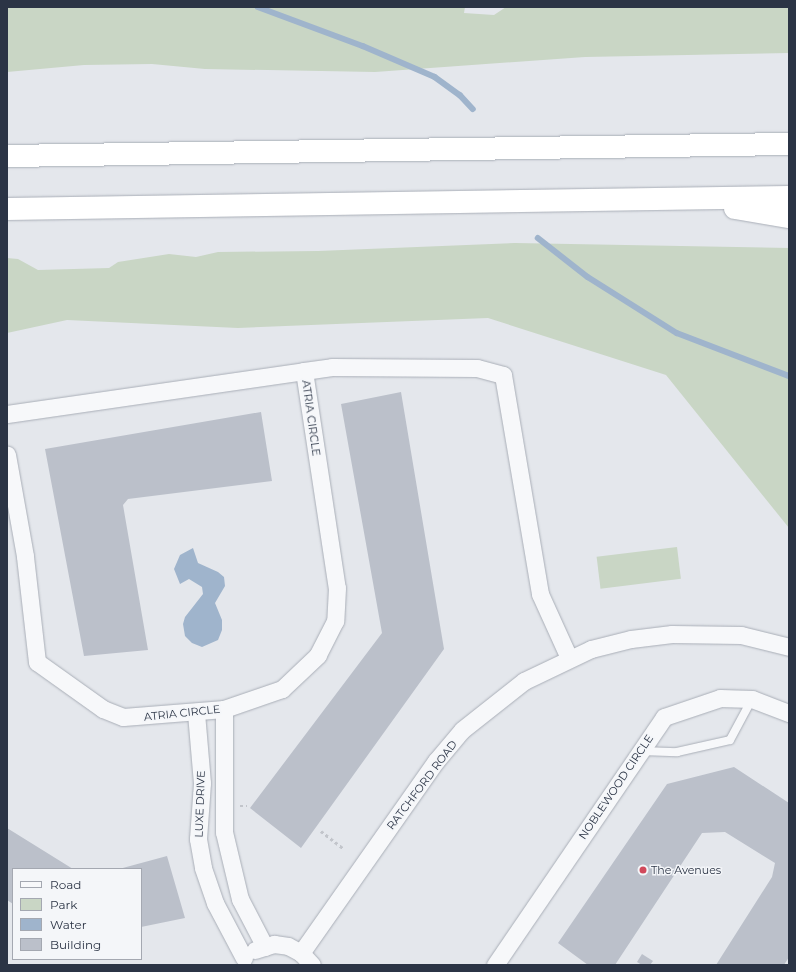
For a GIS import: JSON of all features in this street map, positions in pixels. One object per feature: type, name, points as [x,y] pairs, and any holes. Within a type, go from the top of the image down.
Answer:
[{"type":"highway","points":[[7,156],[789,144]]},
{"type":"highway","points":[[7,209],[789,197]]},
{"type":"highway","points":[[679,198],[789,217]]},
{"type":"street","name":"ATRIA CIRCLE","points":[[7,414],[332,367],[477,368],[503,376],[540,594],[569,658]]},
{"type":"street","name":"ATRIA CIRCLE","points":[[7,455],[25,556],[37,662],[103,709],[123,717],[196,713],[224,709],[282,690],[318,655],[335,620],[337,588],[304,371]]},
{"type":"street","name":"RATCHFORD ROAD","points":[[307,959],[436,761],[462,730],[524,681],[569,658],[591,649],[630,639],[672,634],[741,635],[789,648]]},
{"type":"street","name":"NOBLEWOOD CIRCLE","points":[[503,962],[640,751],[664,717],[720,698],[752,699],[789,714]]},
{"type":"street","name":"LUXE DRIVE","points":[[224,709],[224,832],[240,899],[265,947]]},
{"type":"street","name":"LUXE DRIVE","points":[[196,713],[202,783],[198,839],[203,868],[215,903],[243,961]]},
{"type":"street","points":[[243,961],[254,950],[274,944],[288,946],[307,959]]},
{"type":"lane","points":[[640,751],[677,752],[730,740],[752,699]]},
{"type":"path","points":[[321,831],[343,848]]},
{"type":"green space","points":[[7,7],[465,7],[464,13],[494,15],[506,7],[789,7],[789,53],[585,57],[375,72],[205,69],[152,64],[84,65],[7,72]]},
{"type":"green space","points":[[515,243],[789,248],[789,528],[666,375],[488,318],[238,328],[67,320],[7,333],[7,258],[18,259],[38,270],[109,268],[118,262],[169,254],[196,257],[218,252],[318,251]]},
{"type":"green space","points":[[677,547],[681,579],[601,589],[597,557]]},
{"type":"water","points":[[193,548],[198,563],[218,572],[224,577],[225,586],[215,603],[222,620],[222,630],[218,640],[202,647],[192,643],[185,636],[183,624],[185,617],[203,594],[202,587],[189,579],[180,584],[174,569],[180,555]]},
{"type":"building","points":[[401,392],[444,649],[301,848],[250,808],[382,633],[341,404]]},
{"type":"building","points":[[261,412],[272,481],[128,499],[123,505],[148,650],[84,656],[45,449]]},
{"type":"building","name":"The Avenues","points":[[734,767],[789,803],[789,957],[784,965],[716,965],[772,877],[775,863],[725,832],[702,833],[615,965],[588,965],[558,943],[667,784]]},
{"type":"building","points":[[7,828],[71,868],[12,868],[12,903],[7,900]]},
{"type":"building","points":[[167,856],[185,918],[142,927],[142,868],[123,868]]},
{"type":"building","points":[[642,954],[653,961],[650,965],[642,965],[637,962]]},
{"type":"waterway","points":[[258,7],[363,46],[435,77],[460,95],[473,109]]},
{"type":"waterway","points":[[538,238],[588,277],[677,333],[789,376]]},
{"type":"place","name":"The Avenues","points":[[643,870]]}]
